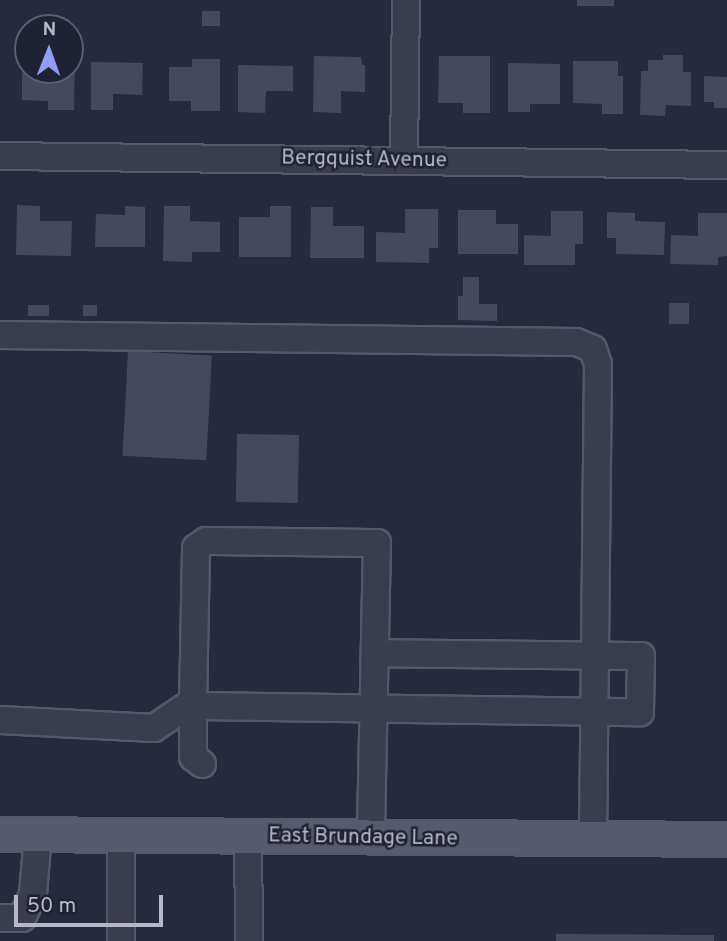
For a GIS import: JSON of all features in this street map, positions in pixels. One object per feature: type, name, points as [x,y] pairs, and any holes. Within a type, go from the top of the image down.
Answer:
[{"type":"main road","name":"East Brundage Lane","points":[[0,834],[727,839]]},
{"type":"street","points":[[404,160],[406,0]]},
{"type":"street","name":"Bergquist Avenue","points":[[0,156],[727,165]]},
{"type":"street","points":[[0,335],[576,342],[593,349],[598,364],[593,840]]},
{"type":"street","points":[[202,764],[193,757],[196,548],[206,541],[377,543],[371,838]]},
{"type":"street","points":[[0,720],[154,728],[194,703],[640,712],[641,656],[375,653]]},
{"type":"street","points":[[0,918],[22,918],[33,894],[38,835]]},
{"type":"street","points":[[121,835],[121,941]]},
{"type":"street","points":[[248,837],[249,941]]},
{"type":"building","points":[[577,0],[614,0],[614,6],[577,6]]},
{"type":"building","points":[[202,11],[220,11],[220,26],[202,26]]},
{"type":"building","points":[[663,55],[683,55],[683,72],[691,72],[691,106],[666,105],[665,116],[640,115],[641,71],[648,71],[648,60],[663,60]]},
{"type":"building","points":[[314,56],[361,57],[362,65],[365,65],[365,92],[341,91],[341,113],[313,112]]},
{"type":"building","points":[[439,56],[490,56],[490,113],[463,113],[463,103],[438,103]]},
{"type":"building","points":[[192,59],[220,59],[220,111],[191,111],[191,101],[169,101],[169,67],[192,67]]},
{"type":"building","points":[[573,61],[618,61],[618,76],[623,76],[623,114],[602,114],[602,104],[573,103]]},
{"type":"building","points":[[91,62],[143,63],[142,95],[113,94],[113,110],[91,110]]},
{"type":"building","points":[[508,63],[560,64],[560,104],[530,104],[530,112],[508,112]]},
{"type":"building","points":[[238,65],[293,66],[293,91],[266,91],[265,113],[238,112]]},
{"type":"building","points":[[704,76],[727,77],[727,108],[714,108],[714,102],[704,102]]},
{"type":"building","points":[[22,84],[74,84],[74,110],[48,110],[48,101],[22,100]]},
{"type":"building","points":[[17,205],[40,206],[40,221],[72,221],[71,256],[16,255]]},
{"type":"building","points":[[125,206],[145,207],[145,247],[95,247],[96,214],[125,215]]},
{"type":"building","points":[[164,206],[190,206],[190,221],[220,222],[220,252],[192,252],[192,262],[163,261]]},
{"type":"building","points":[[270,206],[291,206],[291,257],[239,257],[239,217],[270,217]]},
{"type":"building","points":[[311,207],[333,207],[333,226],[364,226],[364,258],[310,258]]},
{"type":"building","points":[[405,209],[438,209],[438,248],[429,248],[429,263],[376,262],[376,232],[405,233]]},
{"type":"building","points":[[458,210],[496,210],[496,224],[518,224],[518,254],[458,254]]},
{"type":"building","points":[[551,211],[583,211],[583,244],[575,244],[575,265],[524,265],[524,235],[551,236]]},
{"type":"building","points":[[607,212],[635,213],[635,221],[665,222],[664,255],[616,254],[616,238],[607,238]]},
{"type":"building","points":[[698,213],[727,213],[727,256],[718,257],[718,265],[670,264],[671,235],[698,236]]},
{"type":"building","points":[[463,277],[479,277],[479,304],[497,304],[497,321],[458,320],[458,296],[463,296]]},
{"type":"building","points":[[669,303],[689,303],[689,324],[669,324]]},
{"type":"building","points":[[28,305],[49,305],[49,316],[28,316]]},
{"type":"building","points":[[83,305],[97,305],[97,316],[83,316]]},
{"type":"building","points":[[128,351],[212,355],[206,460],[123,456]]},
{"type":"building","points":[[237,434],[299,435],[298,503],[236,502]]},
{"type":"building","points":[[556,934],[714,935],[714,941],[556,941]]}]
